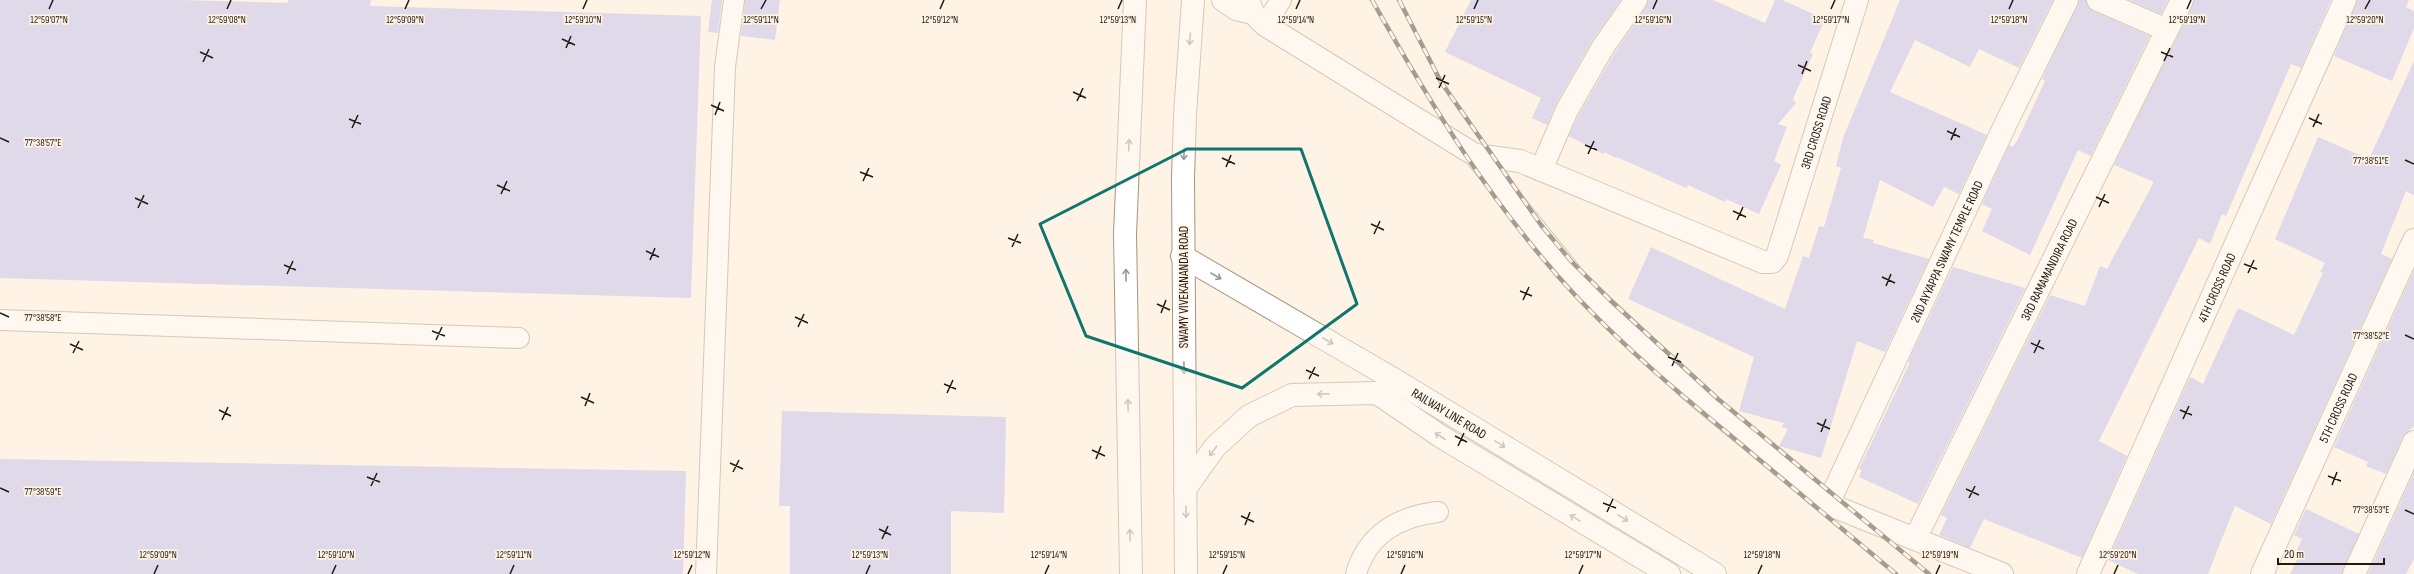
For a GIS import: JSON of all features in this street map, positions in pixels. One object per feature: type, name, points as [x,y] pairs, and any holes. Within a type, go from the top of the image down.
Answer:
[{"type":"street","points":[[1130,574],[1125,234],[1135,0]]},
{"type":"street","name":"SWAMY VIVEKANANDA ROAD","points":[[1186,574],[1182,256],[1185,115],[1193,0]]},
{"type":"street","points":[[1223,0],[1236,9],[1257,9],[1475,155],[1576,280],[1691,391],[1828,504],[2002,574]]},
{"type":"street","points":[[1475,155],[1520,161],[1541,170],[1567,110],[1603,47],[1636,0]]},
{"type":"street","name":"3RD CROSS ROAD","points":[[1541,170],[1763,262],[1772,262],[1776,256],[1857,0]]},
{"type":"street","name":"2ND AYYAPPA SWAMY TEMPLE ROAD","points":[[1828,504],[2007,121],[2067,0]]},
{"type":"street","points":[[2098,0],[2167,30]]},
{"type":"street","name":"3RD RAMAMANDIRA ROAD","points":[[1915,539],[2182,0]]},
{"type":"street","name":"4TH CROSS ROAD","points":[[2088,574],[2344,0]]},
{"type":"street","name":"5TH CROSS ROAD","points":[[2262,574],[2414,240]]},
{"type":"street","name":"RAILWAY LINE ROAD","points":[[1182,256],[1395,380],[1715,574]]},
{"type":"street","points":[[1185,490],[1215,447],[1243,422],[1286,398],[1292,395],[1377,393],[1440,436],[1669,574]]},
{"type":"street","points":[[2354,574],[2414,442]]},
{"type":"lane","points":[[706,574],[726,67],[734,0]]},
{"type":"lane","points":[[1257,9],[1281,0]]},
{"type":"lane","points":[[0,320],[519,338]]},
{"type":"lane","points":[[1356,574],[1359,564],[1378,536],[1394,525],[1415,515],[1438,512]]},
{"type":"highlighted area","points":[[1187,149],[1301,149],[1357,304],[1242,388],[1086,336],[1040,224]]},
{"type":"building","points":[[0,0],[181,0],[288,3],[288,0],[371,0],[370,6],[701,16],[691,298],[0,278]]},
{"type":"building","points":[[712,0],[722,0],[718,33],[708,32]]},
{"type":"building","points":[[745,0],[780,0],[775,40],[741,36]]},
{"type":"building","points":[[1471,0],[1621,0],[1592,41],[1556,104],[1547,125],[1532,118],[1541,98],[1445,52]]},
{"type":"building","points":[[1648,0],[1713,0],[1765,23],[1775,0],[1782,0],[1825,19],[1810,53],[1813,54],[1793,99],[1796,103],[1778,124],[1787,127],[1774,161],[1781,165],[1759,214],[1726,199],[1725,202],[1688,185],[1686,188],[1604,152],[1603,154],[1569,136],[1578,116],[1614,54],[1646,7]]},
{"type":"building","points":[[1900,0],[2053,0],[2019,68],[1979,49],[1970,67],[1915,40],[1890,92],[1987,135],[1959,194],[1944,187],[1933,207],[1880,180],[1863,238],[1874,240],[1873,243],[1929,259],[1885,352],[1857,341],[1821,458],[1779,446],[1788,429],[1782,427],[1784,423],[1739,411],[1754,357],[1628,299],[1651,247],[1785,309],[1803,256],[1809,258],[1819,226],[1824,227],[1841,168],[1836,166],[1843,138]]},
{"type":"building","points":[[2079,0],[2086,0],[2088,7],[2093,11],[2150,36],[2091,156],[2078,150],[2030,255],[1982,231],[1992,209],[1982,204],[2009,145],[2013,147],[2018,139],[2045,81],[2042,79]]},
{"type":"building","points":[[2129,0],[2168,0],[2161,14]]},
{"type":"building","points":[[2194,0],[2331,0],[2301,68],[2291,64],[2226,216],[2222,214],[2210,244],[2199,238],[2099,441],[2127,456],[2082,558],[1984,519],[1970,548],[1939,535],[1947,518],[1941,515],[2050,295],[2085,306],[2100,266],[2107,269],[2154,182],[2114,165]]},
{"type":"building","points":[[2357,0],[2409,0],[2406,7],[2414,11],[2414,28],[2392,81],[2334,56]]},
{"type":"building","points":[[2414,61],[2414,195],[2406,191],[2381,254],[2392,259],[2271,524],[2235,506],[2208,574],[2138,574],[2108,560],[2190,377],[2203,384],[2238,308],[2294,335],[2323,273],[2320,272],[2325,263],[2275,239],[2318,137],[2369,159]]},
{"type":"building","points":[[1953,267],[2025,288],[1918,504],[1859,477],[1862,470],[1859,469]]},
{"type":"building","points":[[2414,270],[2414,426],[2403,437],[2386,474],[2366,466],[2368,462],[2334,447]]},
{"type":"building","points":[[782,411],[1006,417],[1004,513],[951,511],[951,574],[790,574],[790,506],[779,506]]},
{"type":"building","points":[[0,459],[686,471],[683,574],[0,574]]},
{"type":"building","points":[[2414,472],[2414,559],[2406,574],[2368,574]]},
{"type":"building","points":[[2306,509],[2359,534],[2342,574],[2290,574],[2300,554],[2296,552],[2302,539],[2294,535]]},
{"type":"railway","points":[[1372,0],[1417,78],[1490,191],[1517,227],[1575,295],[1613,334],[1674,388],[1896,574]]},
{"type":"railway","points":[[1399,0],[1441,82],[1541,225],[1571,261],[1610,300],[1718,399],[1929,574]]}]
